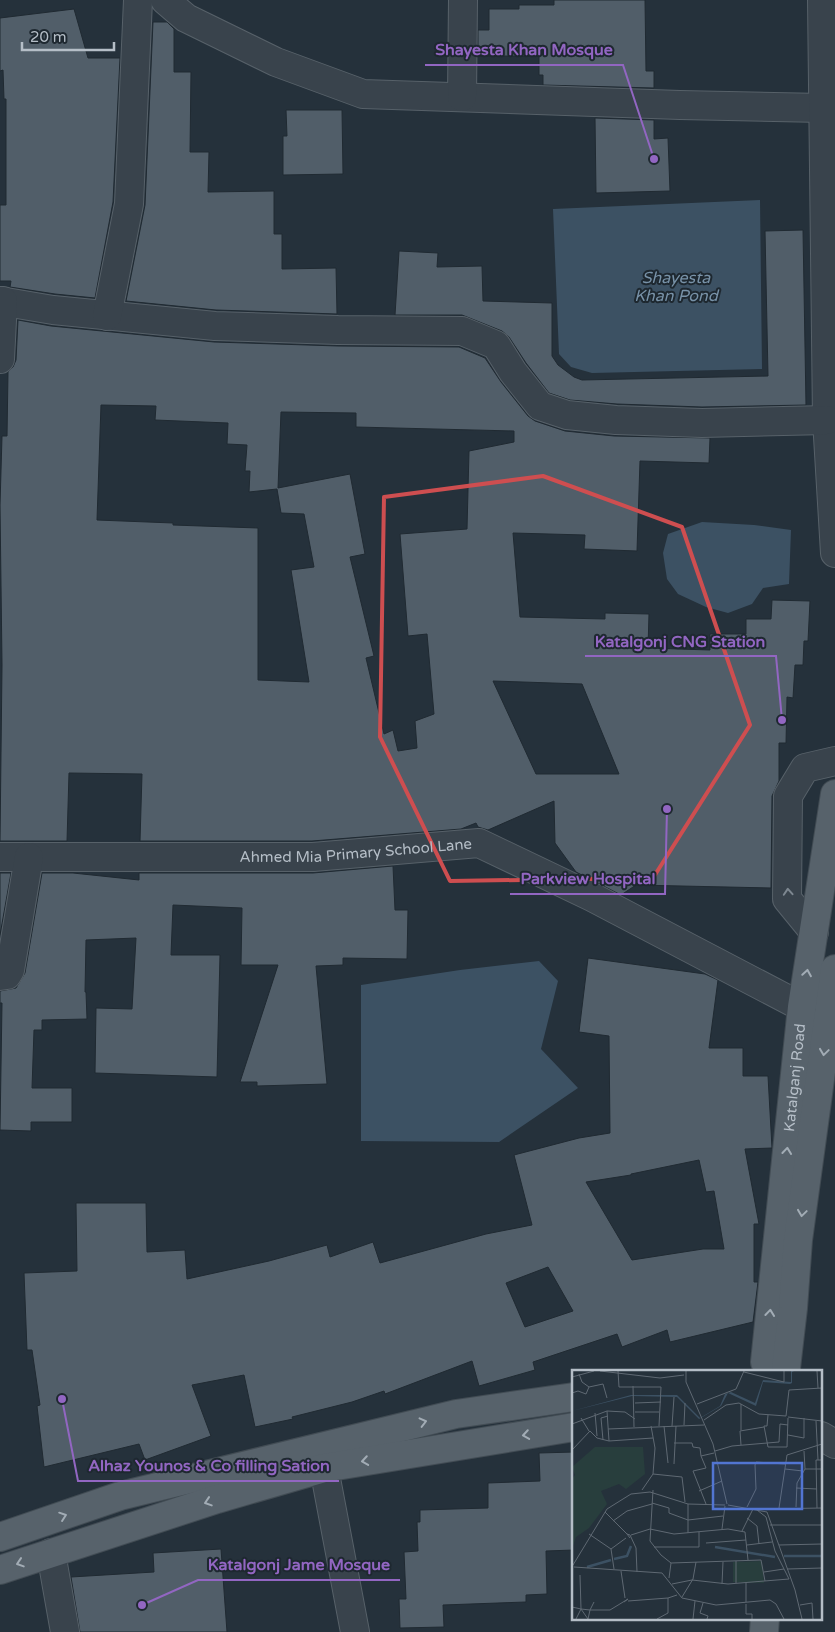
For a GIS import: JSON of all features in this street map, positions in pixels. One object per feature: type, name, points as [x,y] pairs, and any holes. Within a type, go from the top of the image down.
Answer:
[{"type":"main road","name":"Katalganj Road","points":[[771,1368],[802,1007],[835,794]]},
{"type":"main road","name":"Katalganj Road","points":[[771,1368],[793,1308],[798,1240],[835,969]]},
{"type":"main road","points":[[0,1537],[139,1491],[456,1414],[572,1397]]},
{"type":"main road","points":[[0,1570],[217,1499],[324,1468],[572,1427]]},
{"type":"street","points":[[107,316],[129,204],[138,0]]},
{"type":"street","points":[[165,0],[186,18],[276,62],[363,94],[823,108]]},
{"type":"street","points":[[462,97],[463,0]]},
{"type":"street","points":[[822,0],[826,420],[835,553]]},
{"type":"street","points":[[0,360],[1,301],[53,310],[215,326],[338,330],[462,331],[496,344],[513,372],[540,406],[567,415],[616,420],[702,422],[826,420]]},
{"type":"street","points":[[814,932],[787,899],[788,796],[805,768],[835,761]]},
{"type":"street","name":"Ahmed Mia Primary School Lane","points":[[0,857],[313,857],[479,843],[592,898],[802,1007]]},
{"type":"street","points":[[0,976],[7,976],[10,970],[29,857]]},
{"type":"street","points":[[822,1437],[835,1444]]},
{"type":"street","points":[[324,1468],[354,1632]]},
{"type":"street","points":[[50,1553],[65,1632]]},
{"type":"highlighted area","points":[[543,476],[682,527],[750,725],[653,878],[450,881],[380,737],[384,497]]},
{"type":"water","name":"Shayesta Khan Pond","points":[[760,200],[762,369],[592,373],[571,367],[559,354],[553,209]]},
{"type":"water","points":[[702,522],[754,525],[791,530],[789,584],[763,588],[752,604],[728,613],[706,607],[678,594],[667,579],[663,553],[668,534]]},
{"type":"water","points":[[539,961],[558,981],[541,1049],[578,1088],[499,1142],[361,1141],[361,985],[460,970]]},
{"type":"building","points":[[554,0],[645,0],[646,71],[654,71],[654,88],[543,85],[543,75],[539,75],[539,56],[478,56],[478,30],[489,30],[489,9],[519,9],[519,5],[554,5]]},
{"type":"building","points":[[74,9],[88,58],[120,58],[113,202],[95,298],[10,287],[11,281],[0,281],[0,205],[6,205],[6,99],[4,99],[3,70],[0,71],[0,18]]},
{"type":"building","points":[[153,22],[167,22],[174,29],[174,72],[191,72],[190,152],[209,152],[208,192],[274,191],[274,234],[282,234],[282,269],[336,268],[337,314],[216,310],[126,301],[145,205]]},
{"type":"building","points":[[286,110],[342,110],[343,174],[283,175],[283,136],[287,136]]},
{"type":"building","points":[[595,118],[654,120],[654,139],[668,138],[670,191],[596,193]]},
{"type":"building","points":[[803,230],[806,405],[702,407],[617,404],[570,400],[549,393],[509,337],[502,331],[462,315],[395,315],[399,251],[438,253],[437,267],[482,266],[483,301],[552,303],[552,356],[558,365],[574,377],[582,380],[768,376],[765,231]]},
{"type":"building","points":[[18,320],[51,326],[214,342],[459,347],[485,358],[501,382],[528,416],[535,421],[565,431],[614,436],[710,438],[709,463],[640,461],[637,551],[584,549],[585,535],[513,533],[520,617],[605,619],[605,613],[649,614],[648,648],[710,650],[710,634],[746,634],[746,619],[771,619],[772,600],[810,601],[808,641],[804,641],[803,665],[795,665],[793,698],[787,697],[786,743],[779,743],[779,781],[772,796],[771,888],[636,885],[621,895],[576,872],[555,843],[554,801],[488,830],[478,827],[476,823],[461,829],[312,841],[140,841],[142,774],[69,773],[67,841],[0,841],[2,665],[0,505],[2,436],[7,436],[8,372],[16,360]],"holes":[[[101,405],[156,406],[155,420],[228,423],[227,444],[247,445],[245,471],[250,471],[249,492],[277,489],[281,513],[304,514],[314,567],[291,570],[309,682],[258,680],[258,528],[97,520]],[[281,412],[356,413],[356,427],[514,431],[514,442],[469,451],[467,529],[400,534],[408,636],[427,634],[434,714],[415,721],[417,748],[398,751],[393,730],[384,734],[366,658],[374,656],[350,557],[365,554],[350,474],[278,488]],[[493,681],[582,684],[619,774],[536,774]]]},
{"type":"building","points":[[393,866],[395,910],[408,910],[407,959],[343,958],[343,965],[316,966],[327,1084],[257,1086],[257,1082],[240,1082],[278,965],[241,965],[242,908],[173,905],[171,955],[220,955],[217,1077],[95,1073],[96,1008],[132,1009],[136,938],[86,940],[85,992],[87,1019],[42,1020],[42,1030],[34,1030],[32,1088],[72,1088],[72,1122],[31,1122],[31,1131],[0,1130],[2,1003],[0,1003],[0,991],[16,988],[25,973],[42,873],[73,873],[139,880],[139,873],[313,873]]},
{"type":"building","points":[[0,873],[11,873],[0,935]]},
{"type":"building","points":[[588,958],[705,974],[718,980],[709,1048],[743,1048],[743,1076],[768,1076],[772,1148],[745,1149],[759,1224],[754,1224],[754,1282],[758,1282],[753,1322],[670,1342],[667,1330],[622,1347],[617,1334],[533,1362],[535,1370],[479,1386],[472,1361],[385,1394],[384,1391],[352,1402],[292,1417],[293,1419],[255,1427],[244,1375],[192,1385],[211,1436],[145,1460],[139,1444],[44,1467],[37,1406],[40,1405],[32,1350],[27,1350],[24,1273],[77,1271],[76,1203],[146,1203],[147,1252],[185,1250],[187,1279],[269,1261],[327,1245],[330,1257],[373,1242],[380,1263],[486,1234],[532,1225],[514,1155],[579,1138],[610,1133],[609,1036],[579,1032]],"holes":[[[699,1160],[706,1192],[714,1191],[724,1249],[703,1249],[632,1260],[586,1182],[631,1175]],[[548,1267],[573,1311],[525,1327],[506,1283]]]},
{"type":"building","points":[[572,1452],[572,1550],[546,1551],[547,1594],[526,1595],[526,1602],[443,1605],[444,1627],[400,1628],[399,1599],[406,1599],[404,1552],[418,1551],[417,1522],[420,1522],[420,1510],[488,1508],[488,1483],[540,1481],[539,1453]]},
{"type":"building","points":[[221,1549],[227,1632],[80,1632],[71,1577],[154,1572],[153,1553]]},
{"type":"place","name":"Shayesta Khan Mosque","points":[[654,159]]},
{"type":"place","name":"Katalgonj CNG Station","points":[[782,720]]},
{"type":"place","name":"Parkview Hospital","points":[[667,809]]},
{"type":"place","name":"Alhaz Younos & Co filling Sation","points":[[62,1399]]},
{"type":"place","name":"Katalgonj Jame Mosque","points":[[142,1605]]}]
